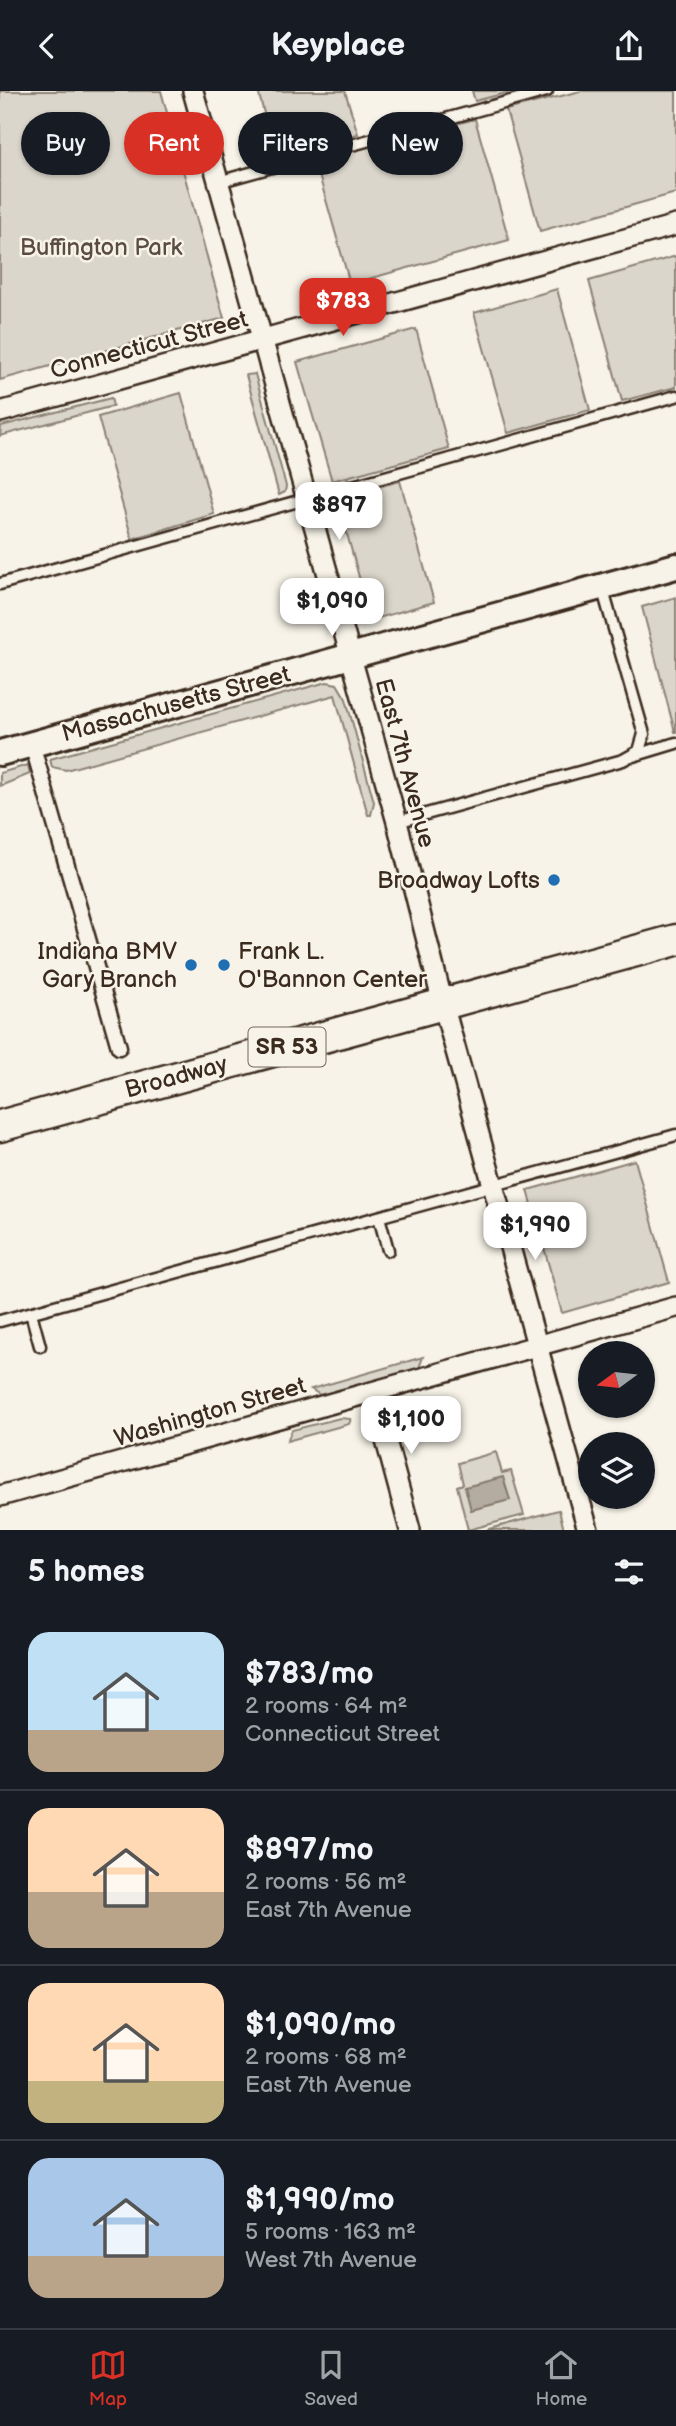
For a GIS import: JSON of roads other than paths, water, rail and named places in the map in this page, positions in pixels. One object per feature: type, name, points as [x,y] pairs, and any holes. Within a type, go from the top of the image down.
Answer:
[{"type":"main road","name":"Broadway","points":[[0,1126],[676,940]]},
{"type":"street","name":"East 7th Avenue","points":[[193,91],[397,822],[443,1004],[588,1530]]},
{"type":"street","name":"Connecticut Street","points":[[0,412],[676,225]]},
{"type":"street","name":"Massachusetts Street","points":[[0,753],[676,566]]},
{"type":"street","points":[[32,744],[118,1047]]},
{"type":"street","name":"Washington Street","points":[[0,1496],[676,1307]]},
{"type":"street","points":[[373,1392],[410,1530]]},
{"type":"lane","points":[[218,182],[547,91]]},
{"type":"lane","points":[[0,584],[676,396]]},
{"type":"lane","points":[[602,587],[644,734],[639,751],[632,756]]},
{"type":"lane","points":[[397,822],[676,743]]},
{"type":"lane","points":[[0,1321],[676,1135]]},
{"type":"lane","points":[[379,1217],[388,1250]]},
{"type":"lane","points":[[31,1313],[40,1346]]},
{"type":"place","name":"Broadway Lofts","points":[[554,880]]},
{"type":"place","name":"Indiana BMV Gary Branch","points":[[191,965]]},
{"type":"place","name":"Frank L. O'Bannon Center","points":[[224,965]]},
{"type":"park label","name":"Buffington Park","points":[[101,247]]}]
